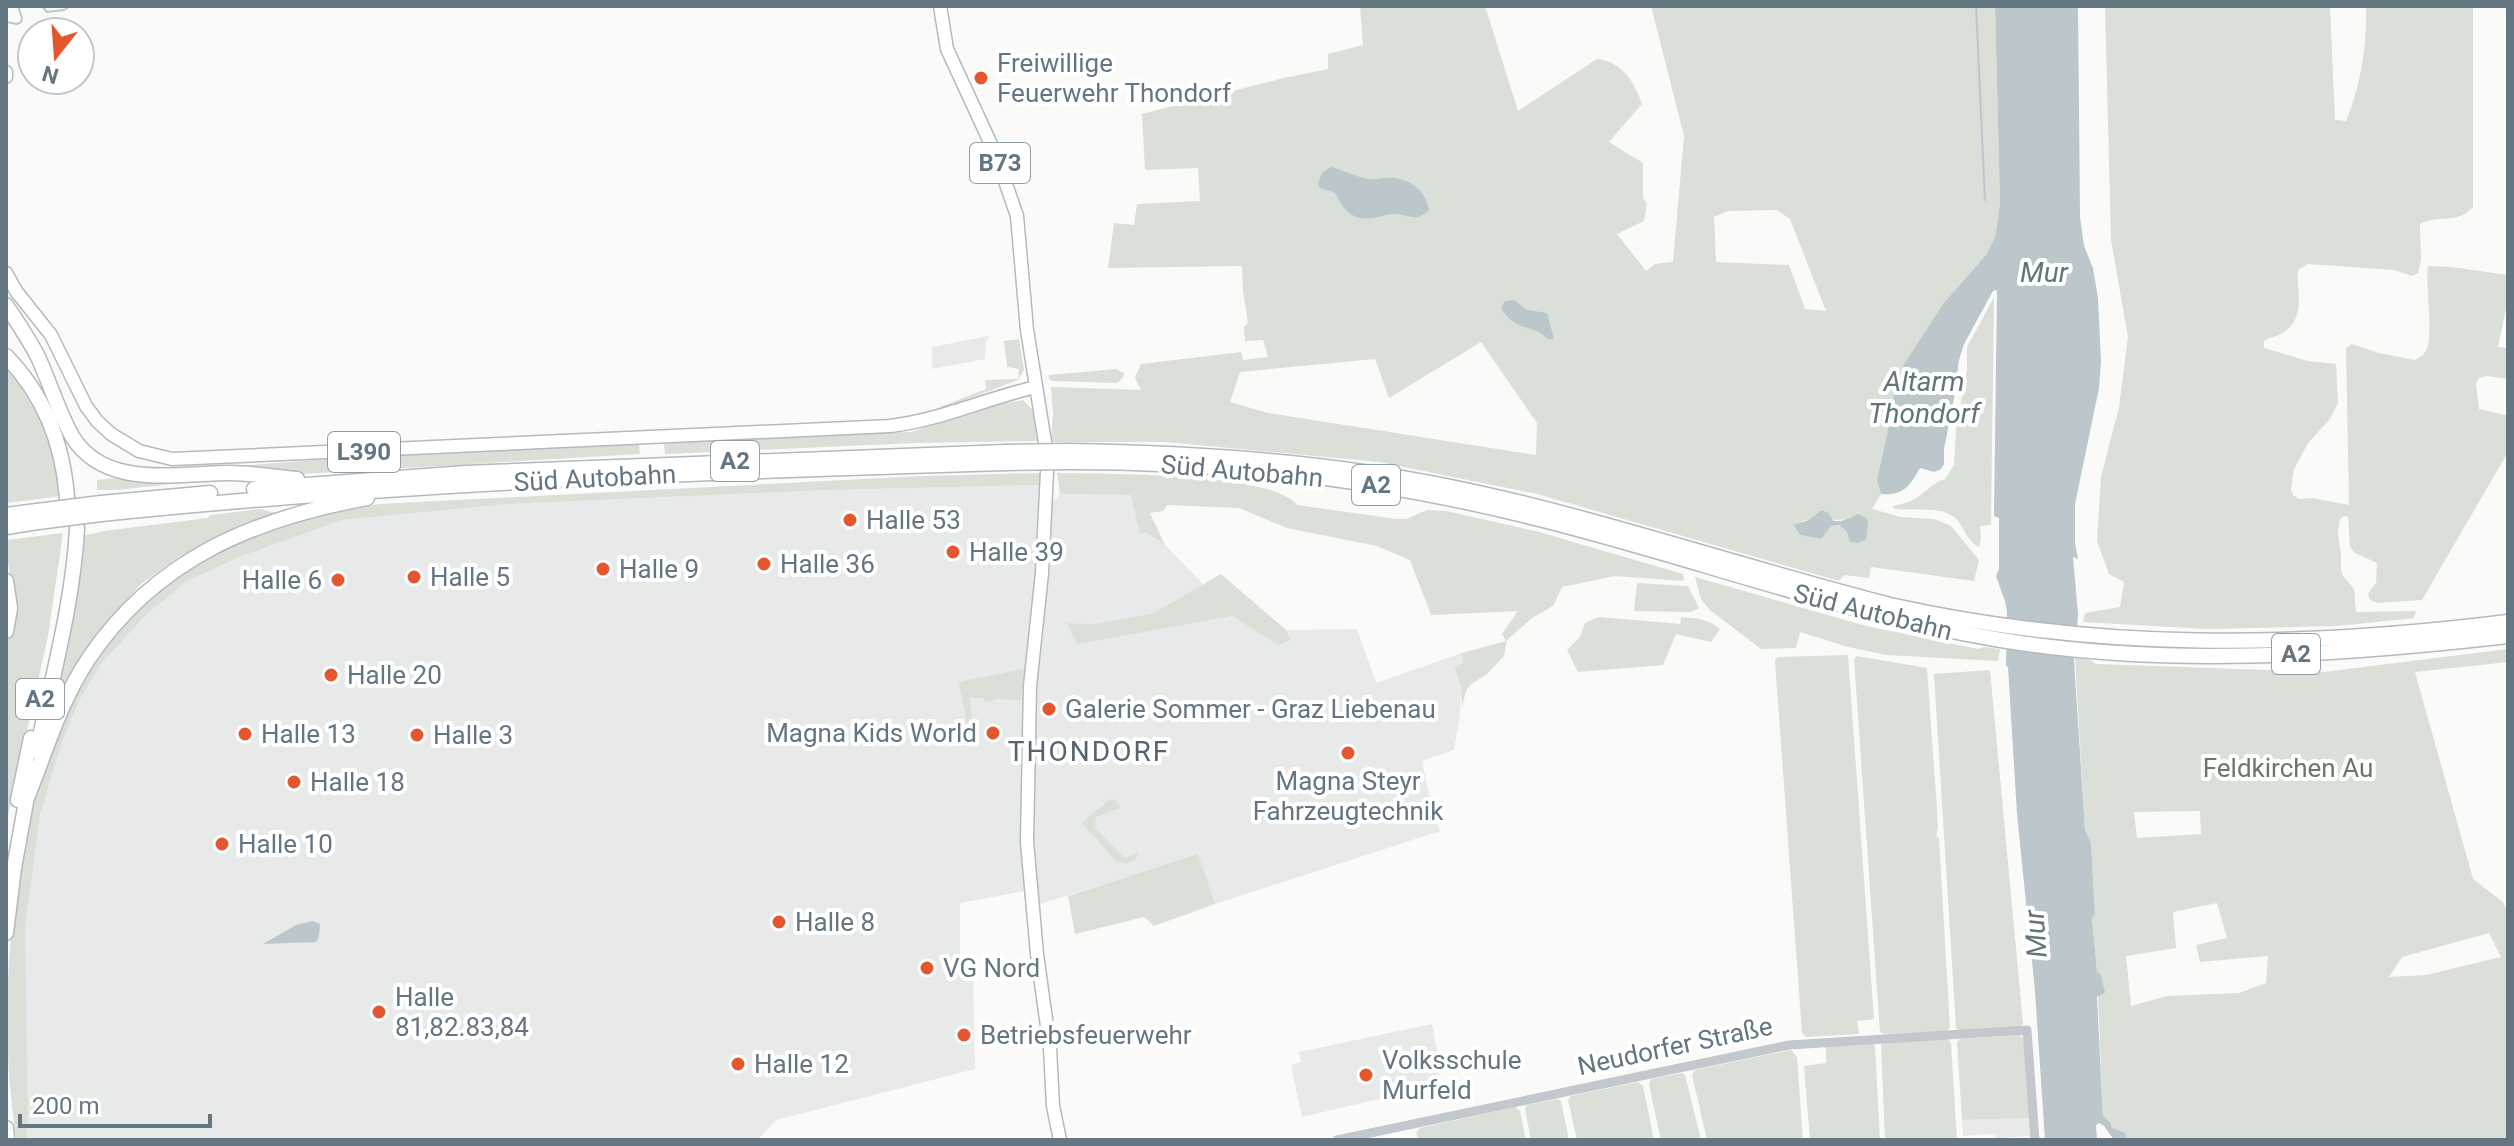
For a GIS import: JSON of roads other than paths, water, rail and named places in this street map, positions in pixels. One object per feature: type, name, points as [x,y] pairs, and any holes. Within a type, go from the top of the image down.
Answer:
[{"type":"highway","points":[[6,305],[37,356],[73,437],[87,455],[101,465],[134,474],[233,472],[330,482]]},
{"type":"highway","points":[[6,347],[26,367],[60,424]]},
{"type":"highway","points":[[6,356],[31,387],[51,421],[72,497],[74,473],[57,406]]},
{"type":"highway","name":"Süd Autobahn","points":[[6,527],[38,517],[330,482],[571,468],[1068,457],[1218,467],[1358,482],[1467,501],[1676,552],[1889,618],[2175,655],[2260,655],[2401,647],[2508,636]]},
{"type":"highway","name":"Süd Autobahn","points":[[101,509],[411,487],[1005,458]]},
{"type":"highway","points":[[27,798],[56,720],[88,658],[125,613],[174,570],[204,550],[253,527],[321,507],[392,494],[411,487]]},
{"type":"highway","name":"Süd Autobahn","points":[[6,515],[38,517]]},
{"type":"highway","name":"A2","points":[[6,867],[73,528],[75,566],[27,798],[6,933]]},
{"type":"highway","points":[[6,581],[10,608],[6,631]]},
{"type":"highway","name":"Süd Autobahn","points":[[2084,643],[2262,641],[2388,634],[2508,622]]},
{"type":"highway","points":[[6,1128],[7,1140]]},
{"type":"main road","name":"B73","points":[[940,6],[947,49],[1010,191],[1019,238],[1027,330],[1045,442]]},
{"type":"main road","name":"L390","points":[[6,273],[16,291],[51,335],[86,406],[97,421],[111,434],[139,451],[172,459],[890,426],[920,422],[996,396],[1036,387]]},
{"type":"main road","points":[[1047,472],[1042,573],[1030,686],[1027,842],[1037,954],[1050,1048],[1053,1106],[1060,1140]]},
{"type":"street","name":"Neudorfer Straße","points":[[1337,1140],[1789,1045],[2027,1030],[2035,1140]]},
{"type":"water","name":"Mur","points":[[1995,6],[2078,6],[2080,217],[2098,298],[2101,362],[2099,388],[2075,504],[2078,559],[2073,557],[2078,614],[2074,661],[2085,830],[2091,843],[2095,914],[2092,918],[2097,972],[2101,975],[2105,993],[2097,997],[2103,1116],[2112,1128],[2124,1132],[2128,1140],[2114,1140],[2099,1123],[2096,1125],[2097,1140],[2045,1140],[2006,666],[2007,612],[1996,576],[1999,569],[1999,518],[1994,516],[1997,290],[1993,291],[1964,344],[1941,469],[1934,472],[1920,468],[1909,485],[1895,493],[1881,494],[1877,480],[1894,391],[1904,364],[1943,304],[1986,255],[1995,237],[2000,203]]},
{"type":"water","points":[[1331,167],[1368,179],[1407,181],[1422,192],[1429,210],[1416,217],[1393,214],[1374,218],[1354,216],[1345,209],[1335,193],[1320,188],[1318,184],[1322,173]]},
{"type":"water","points":[[1514,300],[1527,310],[1547,313],[1554,339],[1513,322],[1501,308],[1505,301]]},
{"type":"water","points":[[1821,510],[1834,521],[1859,514],[1867,519],[1866,539],[1858,543],[1850,542],[1847,532],[1839,525],[1831,526],[1821,539],[1800,535],[1794,525],[1809,520]]},
{"type":"water","points":[[313,921],[320,924],[316,942],[263,944],[296,925]]},
{"type":"waterway","points":[[6,22],[21,22],[18,6]]},
{"type":"waterway","points":[[42,6],[47,12],[71,6]]},
{"type":"waterway","points":[[1976,6],[1985,200]]},
{"type":"place","name":"Freiwillige Feuerwehr Thondorf","points":[[981,78]]},
{"type":"place","name":"Halle 53","points":[[850,520]]},
{"type":"place","name":"Halle 39","points":[[953,552]]},
{"type":"place","name":"Halle 36","points":[[764,564]]},
{"type":"place","name":"Halle 9","points":[[603,569]]},
{"type":"place","name":"Halle 5","points":[[414,577]]},
{"type":"place","name":"Halle 6","points":[[338,580]]},
{"type":"place","name":"Halle 20","points":[[331,675]]},
{"type":"place","name":"Galerie Sommer - Graz Liebenau","points":[[1049,709]]},
{"type":"place","name":"Magna Kids World","points":[[993,733]]},
{"type":"place","name":"Halle 13","points":[[245,734]]},
{"type":"place","name":"Halle 3","points":[[417,735]]},
{"type":"place","name":"Magna Steyr Fahrzeugtechnik","points":[[1348,753]]},
{"type":"place","name":"Halle 18","points":[[294,782]]},
{"type":"place","name":"Halle 10","points":[[222,844]]},
{"type":"place","name":"Halle 8","points":[[779,922]]},
{"type":"place","name":"VG Nord","points":[[927,968]]},
{"type":"place","name":"Halle 81,82.83,84","points":[[379,1012]]},
{"type":"place","name":"Betriebsfeuerwehr","points":[[964,1035]]},
{"type":"place","name":"Halle 12","points":[[738,1064]]},
{"type":"place","name":"Volksschule Murfeld","points":[[1366,1075]]},
{"type":"district","name":"THONDORF","points":[[1089,751]]},
{"type":"water label","name":"Altarm Thondorf","points":[[1924,397]]},
{"type":"park label","name":"Feldkirchen Au","points":[[2288,768]]}]
